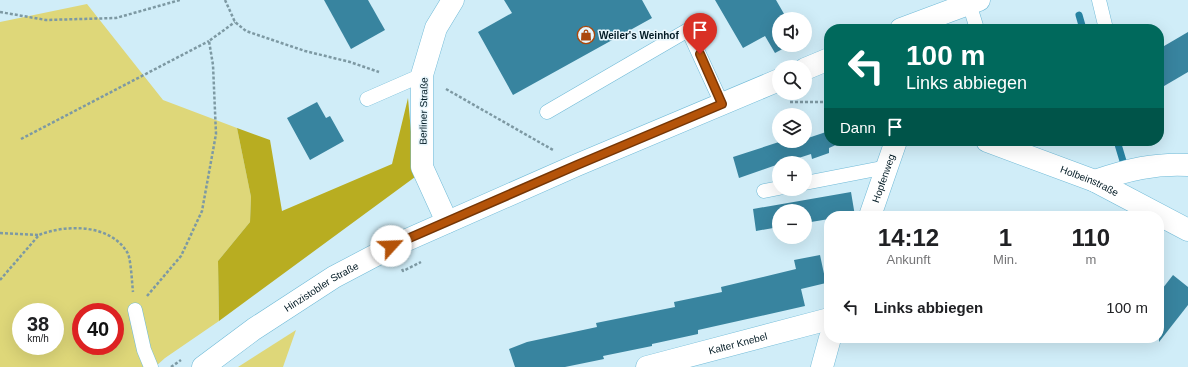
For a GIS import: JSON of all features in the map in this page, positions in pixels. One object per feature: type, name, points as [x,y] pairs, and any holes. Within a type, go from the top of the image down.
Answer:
[{"type":"street","name":"Berliner Straße","points":[[447,222],[422,166],[422,76],[436,28],[453,0]]},
{"type":"street","points":[[915,24],[974,2]]},
{"type":"street","points":[[812,66],[824,61]]},
{"type":"street","name":"Hinzistobler Straße","points":[[203,367],[254,329],[334,277],[391,246],[577,165],[772,83]]},
{"type":"street","name":"Hopfenweg","points":[[872,211],[894,146]]},
{"type":"street","name":"Holbeinstraße","points":[[1001,146],[1096,181],[1152,211]]},
{"type":"street","points":[[1096,181],[1124,171],[1146,167],[1168,164],[1188,165]]},
{"type":"street","name":"Holbeinstraße","points":[[1164,217],[1188,230]]},
{"type":"street","name":"Kalter Knebel","points":[[647,367],[824,320]]},
{"type":"street","points":[[822,367],[829,343]]},
{"type":"lane","points":[[1099,0],[1105,24]]},
{"type":"lane","points":[[974,2],[976,24]]},
{"type":"lane","points":[[547,112],[688,30],[722,104]]},
{"type":"lane","points":[[367,100],[422,76]]},
{"type":"lane","points":[[812,182],[887,167]]},
{"type":"lane","points":[[764,191],[772,189]]},
{"type":"lane","points":[[135,310],[144,350],[151,367]]},
{"type":"path","points":[[0,12],[46,20],[116,18],[180,0]]},
{"type":"path","points":[[225,0],[235,22],[246,31],[305,51],[373,69]]},
{"type":"path","points":[[21,139],[209,41],[235,22]]},
{"type":"path","points":[[135,310],[181,256],[202,211],[216,134],[213,65],[209,41]]},
{"type":"path","points":[[422,76],[577,165]]},
{"type":"path","points":[[0,233],[39,235],[48,232],[73,229],[97,230],[113,236],[128,252],[135,310]]},
{"type":"path","points":[[0,280],[39,235]]},
{"type":"shaded area","points":[[87,4],[163,100],[237,128],[251,197],[250,222],[218,261],[219,321],[165,358],[155,367],[0,367],[0,22]]},
{"type":"shaded area","points":[[408,98],[415,177],[219,321],[218,261],[250,222],[251,197],[237,128],[270,140],[282,211],[392,164]]},
{"type":"shaded area","points":[[296,330],[283,367],[238,367]]},
{"type":"building","points":[[324,0],[368,0],[385,30],[351,49]]},
{"type":"building","points":[[504,0],[642,0],[652,18],[513,95],[478,32],[512,13]]},
{"type":"building","points":[[715,0],[776,0],[783,12],[772,12],[772,48],[765,36],[743,48]]},
{"type":"building","points":[[1188,32],[1188,72],[1164,86],[1164,46]]},
{"type":"building","points":[[317,102],[326,118],[330,116],[344,141],[310,160],[287,118]]},
{"type":"building","points":[[824,133],[824,146],[834,146],[829,148],[829,153],[812,159],[811,154],[805,156],[772,156],[772,166],[739,178],[733,157],[772,144],[772,148],[812,148],[812,137]]},
{"type":"building","points":[[851,192],[854,211],[824,211],[824,220],[812,222],[812,204],[782,204]]},
{"type":"building","points":[[772,206],[772,228],[756,231],[753,209]]},
{"type":"building","points":[[820,255],[824,274],[824,283],[801,289],[805,306],[698,330],[698,334],[652,344],[652,346],[603,356],[604,359],[565,367],[515,367],[509,349],[527,342],[597,327],[596,323],[675,307],[674,302],[722,292],[721,287],[796,269],[794,260]]},
{"type":"building","points":[[1173,275],[1188,287],[1188,305],[1164,336],[1164,287]]},
{"type":"waterway","points":[[1079,15],[1082,24]]},
{"type":"waterway","points":[[1118,146],[1123,161]]},
{"type":"place","name":"Weiler's Weinhof","points":[[586,35]]},
{"type":"route","points":[[391,246],[722,104],[700,54]]}]
